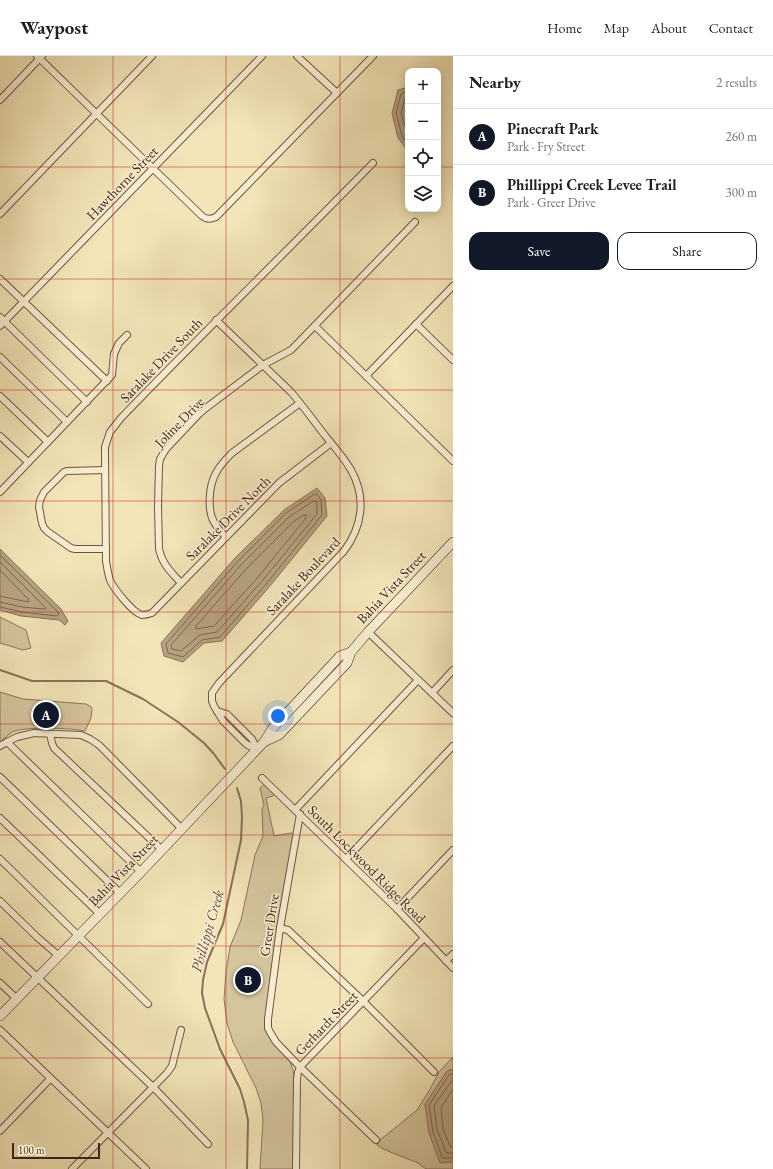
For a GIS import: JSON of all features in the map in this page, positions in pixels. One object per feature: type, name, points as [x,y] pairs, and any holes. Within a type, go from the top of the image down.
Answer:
[{"type":"street","points":[[0,214],[152,56]]},
{"type":"street","name":"Hawthorne Street","points":[[1,322],[23,302],[262,56]]},
{"type":"street","points":[[297,56],[336,93]]},
{"type":"street","points":[[0,100],[40,57],[202,216],[208,219],[216,217],[373,56]]},
{"type":"street","name":"Saralake Drive South","points":[[146,615],[136,612],[114,588],[108,571],[106,549],[105,447],[110,432],[116,423],[216,320],[292,246],[373,163]]},
{"type":"street","name":"Joline Drive","points":[[181,583],[165,565],[159,549],[159,466],[160,459],[166,449],[199,414],[263,365],[291,350],[415,222]]},
{"type":"street","points":[[0,279],[107,381]]},
{"type":"street","points":[[366,376],[453,286]]},
{"type":"street","name":"Saralake Boulevard","points":[[216,320],[291,392],[332,443],[352,471],[359,489],[361,502],[360,515],[355,534],[344,551],[215,688],[212,701],[223,721],[246,744],[257,750]]},
{"type":"street","points":[[1,322],[87,402]]},
{"type":"street","points":[[416,324],[453,360]]},
{"type":"street","points":[[315,326],[453,461]]},
{"type":"street","points":[[2,487],[48,442],[112,375],[113,359],[116,349],[119,343],[127,335]]},
{"type":"street","points":[[0,357],[67,422]]},
{"type":"street","points":[[0,396],[48,442]]},
{"type":"street","points":[[226,537],[216,526],[211,516],[211,491],[216,472],[232,453],[300,403]]},
{"type":"street","points":[[0,436],[28,462]]},
{"type":"street","name":"Saralake Drive North","points":[[146,615],[152,613],[279,483],[332,443]]},
{"type":"street","points":[[105,470],[64,472],[44,492],[39,506],[44,528],[72,548],[106,549]]},
{"type":"street","name":"Bahia Vista Street","points":[[0,1016],[141,872],[257,750],[272,729],[340,656],[351,652],[453,542]]},
{"type":"street","points":[[368,632],[453,713]]},
{"type":"street","points":[[432,693],[453,670]]},
{"type":"street","points":[[297,812],[418,680]]},
{"type":"street","points":[[0,746],[6,742],[28,734],[81,735],[90,739],[99,745],[182,829]]},
{"type":"street","points":[[50,734],[54,748],[162,850]]},
{"type":"street","points":[[6,742],[141,872]]},
{"type":"street","points":[[346,859],[453,746]]},
{"type":"street","points":[[0,777],[120,893]]},
{"type":"street","name":"South Lockwood Ridge Road","points":[[262,778],[397,909],[453,968]]},
{"type":"street","name":"Greer Drive","points":[[297,812],[280,928],[268,1028],[276,1042],[300,1067],[376,1140]]},
{"type":"street","points":[[0,818],[100,914]]},
{"type":"street","points":[[397,909],[453,850]]},
{"type":"street","points":[[0,859],[148,1004]]},
{"type":"street","points":[[0,901],[59,956]]},
{"type":"street","points":[[280,928],[288,930],[363,1001],[434,1072]]},
{"type":"street","name":"Gerhardt Street","points":[[296,1169],[297,1079],[300,1067],[424,938]]},
{"type":"street","points":[[0,942],[154,1088],[208,1144]]},
{"type":"street","points":[[446,961],[453,954]]},
{"type":"street","points":[[0,983],[17,999]]},
{"type":"street","points":[[0,1030],[146,1169]]},
{"type":"street","points":[[72,1169],[154,1088],[167,1073],[172,1066],[181,1030]]},
{"type":"street","points":[[0,1131],[50,1079]]},
{"type":"shaded area","points":[[0,617],[26,630],[31,648],[23,650],[0,643]]},
{"type":"shaded area","points":[[0,692],[23,699],[86,704],[92,708],[91,718],[85,731],[59,728],[19,730],[12,732],[0,742]]},
{"type":"shaded area","points":[[264,784],[275,794],[266,798],[274,836],[291,833],[294,834],[279,921],[265,1020],[267,1033],[289,1060],[294,1075],[293,1169],[260,1169],[263,1120],[261,1103],[256,1088],[233,1042],[227,1023],[224,999],[230,947],[241,920],[255,855],[263,836],[262,809],[264,805],[260,788]]},
{"type":"shaded area","points":[[453,1057],[453,1169],[426,1169],[418,1163],[383,1149],[377,1145],[380,1140],[417,1110],[439,1072]]},
{"type":"water","points":[[405,88],[405,147],[398,138],[392,113],[398,90]]},
{"type":"water","points":[[317,488],[325,498],[327,516],[270,586],[222,641],[204,643],[183,662],[164,656],[161,643],[235,558],[284,510]]},
{"type":"water","points":[[0,549],[61,609],[68,621],[65,625],[59,620],[21,616],[0,610]]},
{"type":"water","points":[[453,1069],[453,1162],[440,1163],[429,1133],[425,1104],[447,1071]]},
{"type":"waterway","name":"Phillippi Creek","points":[[0,670],[32,681],[106,681],[143,699],[178,722],[204,743],[225,769]]},
{"type":"waterway","name":"Phillippi Creek","points":[[237,788],[241,801],[241,840],[223,924],[207,962],[202,993],[205,1008],[220,1049],[240,1089],[244,1102],[248,1120],[247,1169]]},
{"type":"place","name":"Pinecraft Park","points":[[46,715]]},
{"type":"place","name":"Phillippi Creek Levee Trail","points":[[248,980]]}]
